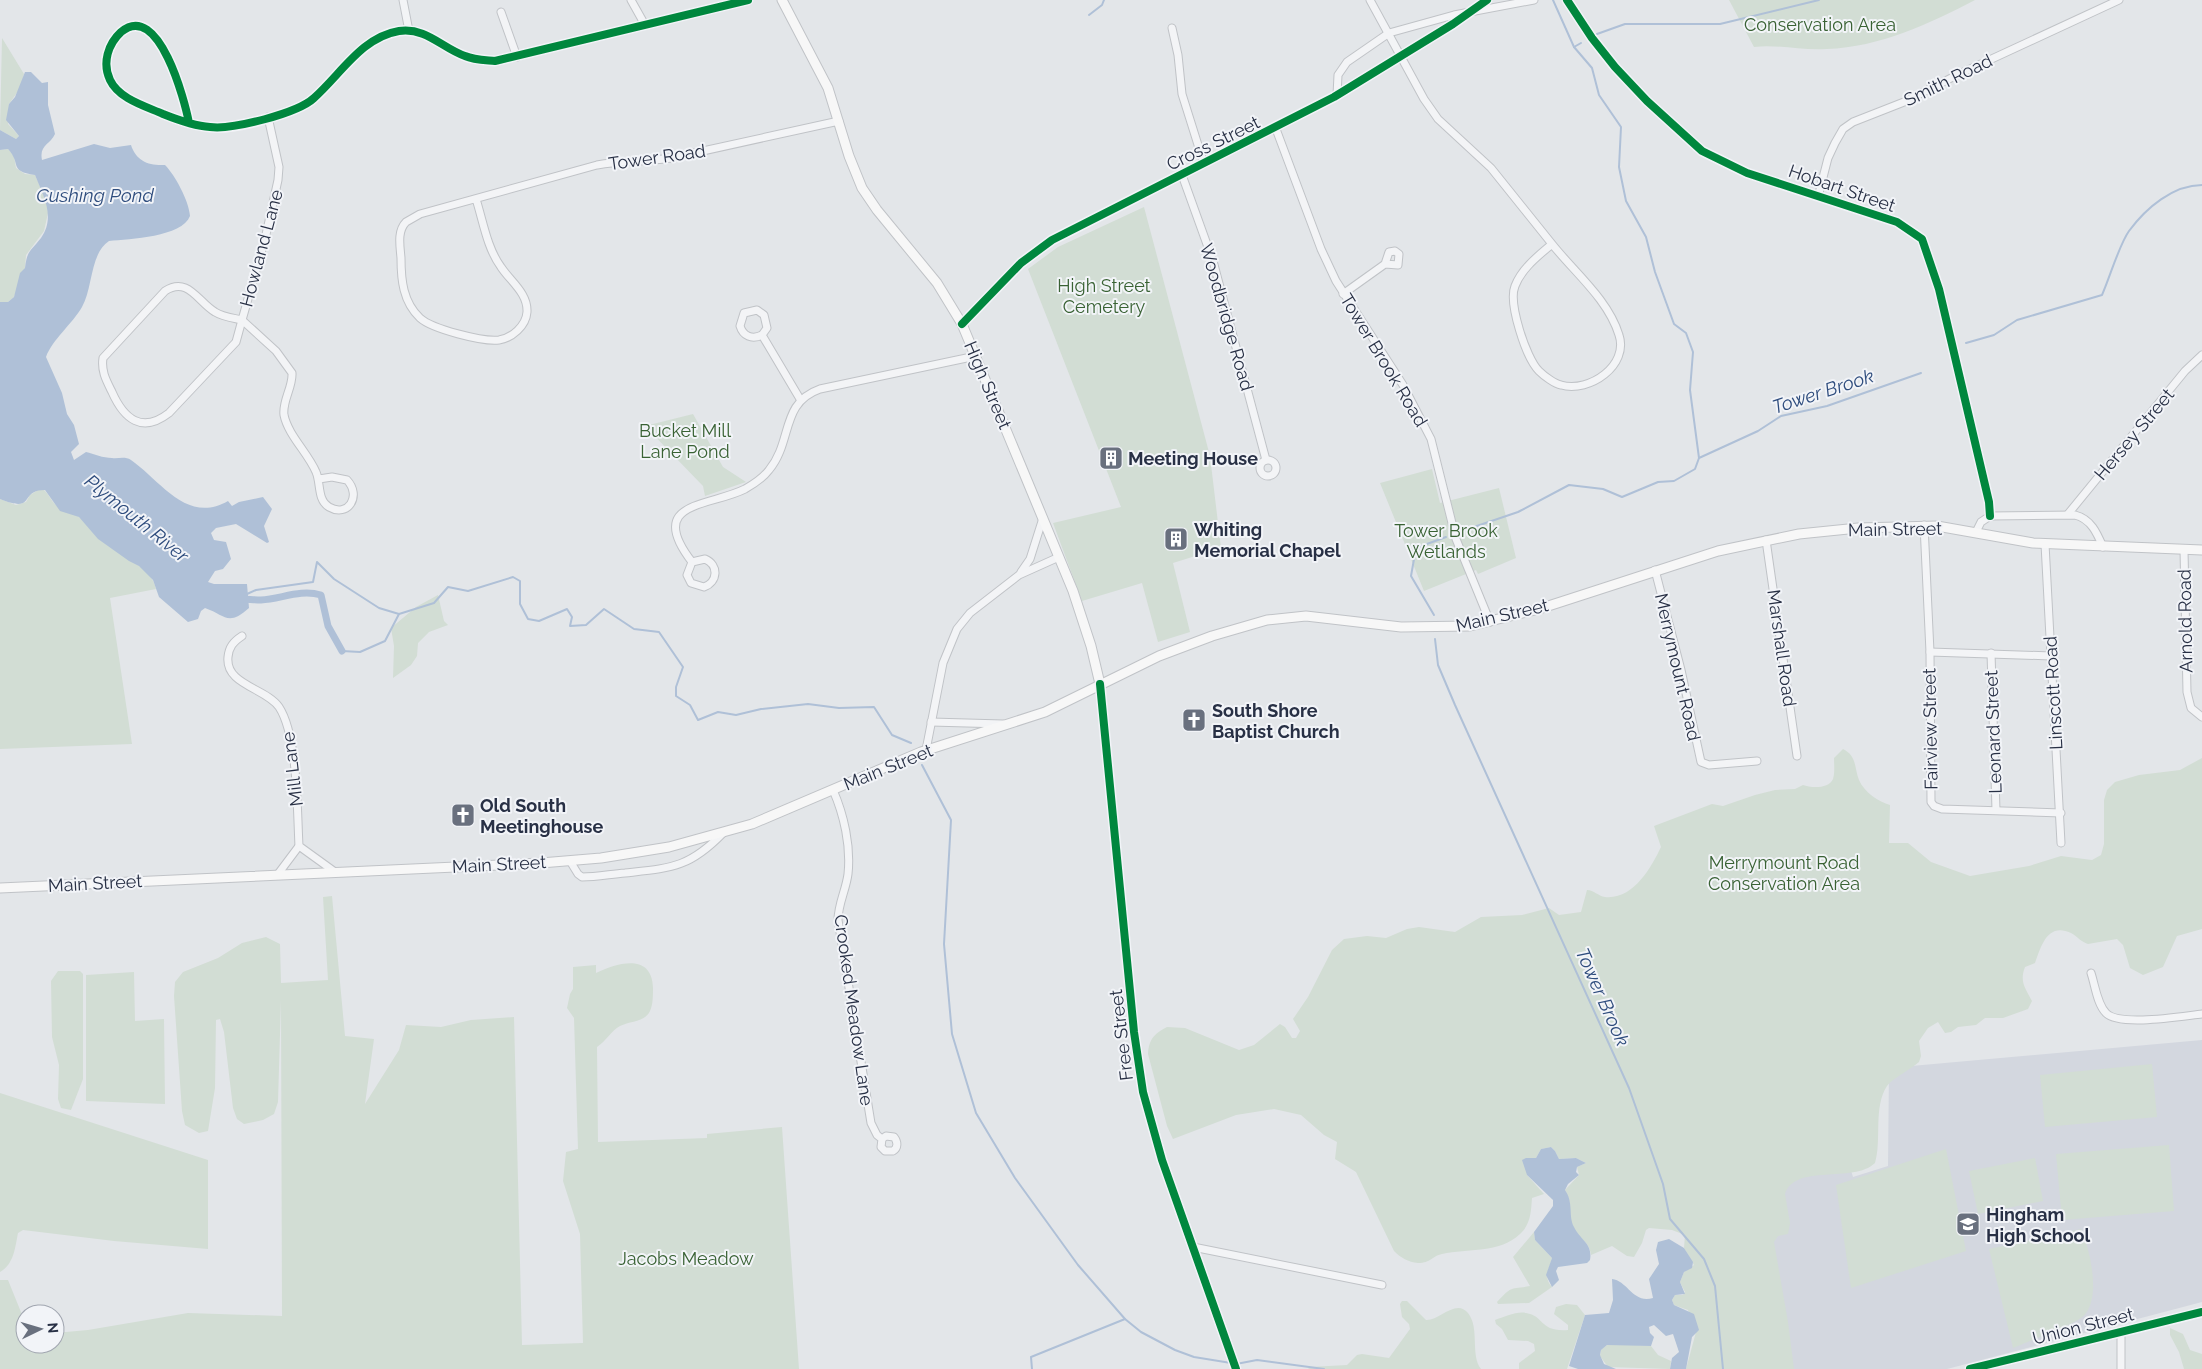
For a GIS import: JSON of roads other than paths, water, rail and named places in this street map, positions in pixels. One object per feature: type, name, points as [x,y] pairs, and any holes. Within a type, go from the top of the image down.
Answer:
[{"type":"main road","name":"High Street","points":[[782,0],[822,76],[840,121],[849,156],[862,188],[877,210],[937,283],[962,324],[1060,557],[1082,617],[1100,684]]},
{"type":"main road","name":"Main Street","points":[[0,888],[570,861],[653,850],[723,833],[776,815],[926,750],[1045,712],[1150,660],[1239,627],[1283,617],[1315,617],[1426,628],[1453,627],[1490,622],[1539,609],[1655,570],[1766,540],[1858,528],[1924,525],[2045,544],[2202,550]]},
{"type":"street","points":[[403,0],[409,30]]},
{"type":"street","points":[[631,0],[644,25]]},
{"type":"street","points":[[189,123],[180,84],[170,60],[158,41],[150,32],[141,27],[128,27],[115,39],[107,55],[107,70],[113,86],[129,98],[189,123],[218,128],[268,117],[304,105],[359,52],[375,40],[393,32],[409,30],[426,34],[466,57],[495,61],[748,0]]},
{"type":"street","points":[[1370,0],[1400,57],[1438,119],[1491,168],[1608,311],[1621,343],[1617,361],[1603,376],[1581,385],[1561,385],[1539,372],[1523,342],[1515,311],[1513,300],[1515,286],[1533,259],[1552,244]]},
{"type":"street","points":[[1474,0],[1474,10]]},
{"type":"street","name":"Cross Street","points":[[962,324],[1014,269],[1039,249],[1075,228],[1276,129],[1400,57],[1488,0]]},
{"type":"street","points":[[1337,95],[1338,75],[1347,62],[1389,33],[1474,10],[1534,0]]},
{"type":"street","name":"Hobart Street","points":[[1567,0],[1592,38],[1616,67],[1696,147],[1747,173],[1897,222],[1922,239],[1930,258],[1951,337],[1989,502],[1990,516]]},
{"type":"street","name":"Smith Road","points":[[1818,197],[1828,158],[1843,129],[1853,122],[1904,102],[1957,75],[2119,0]]},
{"type":"street","points":[[501,12],[517,57]]},
{"type":"street","points":[[1172,28],[1178,55],[1182,94],[1204,164]]},
{"type":"street","name":"Howland Lane","points":[[242,320],[215,312],[185,287],[171,287],[165,291],[103,358],[104,375],[124,414],[138,421],[152,422],[169,412],[236,342],[265,239],[278,180],[278,167],[268,117]]},
{"type":"street","name":"Tower Road","points":[[476,199],[496,259],[523,295],[526,304],[525,320],[514,333],[501,340],[445,331],[427,324],[411,308],[402,286],[400,236],[403,225],[420,214],[620,160],[653,161],[671,158],[840,121]]},
{"type":"street","name":"Tower Brook Road","points":[[1276,129],[1320,249],[1343,294],[1403,385],[1432,439],[1456,539],[1490,622]]},
{"type":"street","name":"Woodbridge Road","points":[[1182,175],[1213,261],[1266,460]]},
{"type":"street","points":[[1343,294],[1385,264]]},
{"type":"street","points":[[757,310],[764,314],[768,323],[762,335],[753,338],[744,334],[740,326],[744,313],[757,310]]},
{"type":"street","points":[[242,320],[276,351],[292,373],[284,415],[318,479],[321,498],[330,508],[344,509],[352,502],[354,491],[347,480],[332,477],[318,479]]},
{"type":"street","points":[[762,335],[800,399]]},
{"type":"street","name":"Hersey Street","points":[[2068,514],[2185,371],[2202,355]]},
{"type":"street","points":[[692,562],[676,536],[676,525],[679,518],[688,508],[739,492],[757,482],[778,458],[793,410],[800,399],[820,389],[976,356]]},
{"type":"street","points":[[1976,532],[1981,522],[1990,516],[2068,514],[2081,516],[2093,526],[2103,547]]},
{"type":"street","points":[[1019,575],[1030,560],[1044,517]]},
{"type":"street","name":"Fairview Street","points":[[1924,525],[1930,652],[1931,802],[1937,808],[2060,813]]},
{"type":"street","name":"Marshall Road","points":[[1766,540],[1797,756]]},
{"type":"street","name":"Linscott Road","points":[[2045,544],[2061,843]]},
{"type":"street","name":"Arnold Road","points":[[2184,550],[2187,692],[2191,708],[2202,717]]},
{"type":"street","points":[[926,750],[943,662],[957,629],[970,613],[1019,575],[1060,557]]},
{"type":"street","points":[[705,559],[712,564],[715,573],[712,582],[704,587],[691,583],[687,574],[692,562],[705,559]]},
{"type":"street","name":"Merrymount Road","points":[[1655,570],[1681,670],[1702,764],[1712,765],[1757,761]]},
{"type":"street","name":"Mill Lane","points":[[242,636],[229,649],[228,662],[230,671],[237,678],[268,696],[278,706],[284,717],[291,746],[300,846]]},
{"type":"street","points":[[1930,652],[2051,656]]},
{"type":"street","name":"Leonard Street","points":[[1991,653],[1996,810]]},
{"type":"street","name":"Free Street","points":[[1100,684],[1139,1074],[1151,1125],[1192,1248],[1236,1368]]},
{"type":"street","name":"Main Street","points":[[931,722],[1009,724]]},
{"type":"street","points":[[969,723],[973,725],[977,733]]},
{"type":"street","name":"Crooked Meadow Lane","points":[[833,790],[844,818],[848,857],[848,875],[840,902],[838,920],[871,1123],[877,1135],[882,1139]]},
{"type":"street","points":[[570,861],[578,874],[582,876],[667,868],[692,859],[707,850],[723,833]]},
{"type":"street","points":[[278,874],[300,846],[335,872]]},
{"type":"street","points":[[2091,973],[2102,1007],[2105,1012],[2115,1018],[2128,1020],[2202,1014]]},
{"type":"street","points":[[1192,1248],[1382,1285]]},
{"type":"street","name":"Union Street","points":[[1970,1369],[2202,1312]]},
{"type":"street","points":[[2121,1332],[2121,1369]]},
{"type":"water","name":"Cushing Pond","points":[[25,72],[31,72],[42,83],[48,82],[48,105],[55,134],[43,148],[42,160],[94,144],[110,148],[131,145],[140,159],[154,165],[165,165],[169,169],[187,203],[190,216],[185,223],[177,228],[154,236],[109,241],[103,247],[95,262],[86,299],[82,307],[53,344],[46,357],[62,393],[67,414],[74,425],[79,444],[71,452],[74,460],[86,452],[105,457],[129,459],[175,497],[187,504],[200,508],[213,507],[228,501],[232,506],[239,502],[263,497],[272,509],[264,526],[269,542],[267,543],[236,524],[216,528],[211,533],[214,540],[226,542],[231,559],[223,569],[215,571],[208,582],[214,584],[247,584],[249,608],[236,617],[227,618],[205,608],[201,611],[198,619],[188,622],[159,597],[153,580],[139,566],[98,539],[79,517],[60,511],[45,490],[37,491],[23,503],[19,504],[0,499],[0,302],[8,302],[14,297],[20,273],[25,268],[28,254],[41,238],[48,222],[47,206],[35,175],[18,169],[8,149],[0,150],[0,130],[16,139],[19,136],[6,120],[9,104],[15,97]]},
{"type":"water","points":[[1551,1147],[1559,1159],[1576,1158],[1586,1163],[1577,1167],[1576,1172],[1579,1175],[1568,1184],[1565,1190],[1568,1195],[1572,1223],[1590,1250],[1590,1260],[1587,1263],[1558,1267],[1556,1271],[1559,1280],[1552,1287],[1546,1275],[1552,1258],[1535,1240],[1534,1232],[1553,1206],[1553,1200],[1527,1175],[1522,1160],[1536,1158],[1541,1149]]},
{"type":"water","points":[[1669,1239],[1684,1248],[1693,1262],[1692,1268],[1684,1272],[1680,1282],[1685,1294],[1675,1295],[1672,1300],[1674,1305],[1694,1314],[1699,1330],[1692,1337],[1686,1369],[1670,1369],[1672,1358],[1679,1352],[1673,1334],[1666,1336],[1654,1325],[1649,1327],[1650,1333],[1654,1337],[1651,1346],[1607,1345],[1601,1350],[1600,1355],[1604,1364],[1616,1369],[1578,1369],[1569,1366],[1585,1315],[1609,1313],[1613,1300],[1612,1279],[1618,1281],[1640,1298],[1653,1298],[1649,1279],[1659,1264],[1656,1250],[1658,1242]]},
{"type":"waterway","points":[[1089,15],[1102,5],[1104,0]]},
{"type":"waterway","points":[[1553,0],[1574,47],[1592,68],[1599,95],[1621,127],[1619,167],[1626,201],[1646,237],[1655,272],[1674,324],[1686,333],[1693,352],[1690,390],[1699,458]]},
{"type":"waterway","points":[[1597,34],[1625,24],[1720,24],[1819,0]]},
{"type":"waterway","points":[[1574,47],[1581,43]]},
{"type":"waterway","name":"Tower Brook","points":[[1966,343],[1994,335],[2017,320],[2102,295],[2122,244],[2136,222],[2152,206],[2171,193],[2191,186],[2202,185]]},
{"type":"waterway","name":"Tower Brook","points":[[1465,530],[1518,512],[1569,485],[1603,489],[1622,497],[1658,482],[1674,481],[1695,469],[1699,458],[1758,431],[1781,416],[1827,406],[1921,373]]},
{"type":"waterway","name":"Tower Brook","points":[[1434,615],[1411,576],[1416,548],[1446,537]]},
{"type":"waterway","points":[[247,594],[256,590],[313,582],[317,562],[334,579],[379,608],[399,614],[434,603],[448,587],[468,591],[513,577],[520,581],[520,604],[528,619],[539,621],[567,609],[572,617],[570,626],[586,625],[604,609],[634,629],[659,632],[683,667],[676,687],[676,696],[690,705],[698,720],[718,712],[736,715],[761,709],[808,704],[839,708],[874,707],[892,735],[911,743]]},
{"type":"waterway","points":[[241,599],[261,600],[306,593],[321,595],[328,626],[342,651]]},
{"type":"waterway","points":[[342,651],[360,652],[385,641],[399,614]]},
{"type":"waterway","name":"Tower Brook","points":[[1435,639],[1438,665],[1455,705],[1629,1088],[1663,1184],[1670,1219],[1704,1259],[1715,1286],[1723,1369]]},
{"type":"waterway","points":[[922,765],[951,820],[944,944],[952,1034],[976,1113],[1015,1178],[1078,1265],[1125,1319],[1141,1332],[1175,1350],[1194,1357],[1231,1363]]},
{"type":"waterway","points":[[1032,1369],[1031,1357],[1125,1319]]},
{"type":"waterway","points":[[1236,1364],[1257,1360],[1324,1369]]},
{"type":"place","name":"Meeting House","points":[[1111,458]]},
{"type":"place","name":"Whiting Memorial Chapel","points":[[1176,539]]},
{"type":"place","name":"South Shore Baptist Church","points":[[1194,720]]},
{"type":"place","name":"Old South Meetinghouse","points":[[463,815]]},
{"type":"place","name":"Hingham High School","points":[[1968,1224]]},
{"type":"park label","name":"Conservation Area","points":[[1820,24]]},
{"type":"park label","name":"High Street Cemetery","points":[[1104,295]]},
{"type":"park label","name":"Bucket Mill Lane Pond","points":[[685,440]]},
{"type":"park label","name":"Tower Brook Wetlands","points":[[1446,540]]},
{"type":"park label","name":"Merrymount Road Conservation Area","points":[[1784,872]]},
{"type":"park label","name":"Jacobs Meadow","points":[[686,1258]]},
{"type":"water label","name":"Plymouth River","points":[[137,518]]}]
